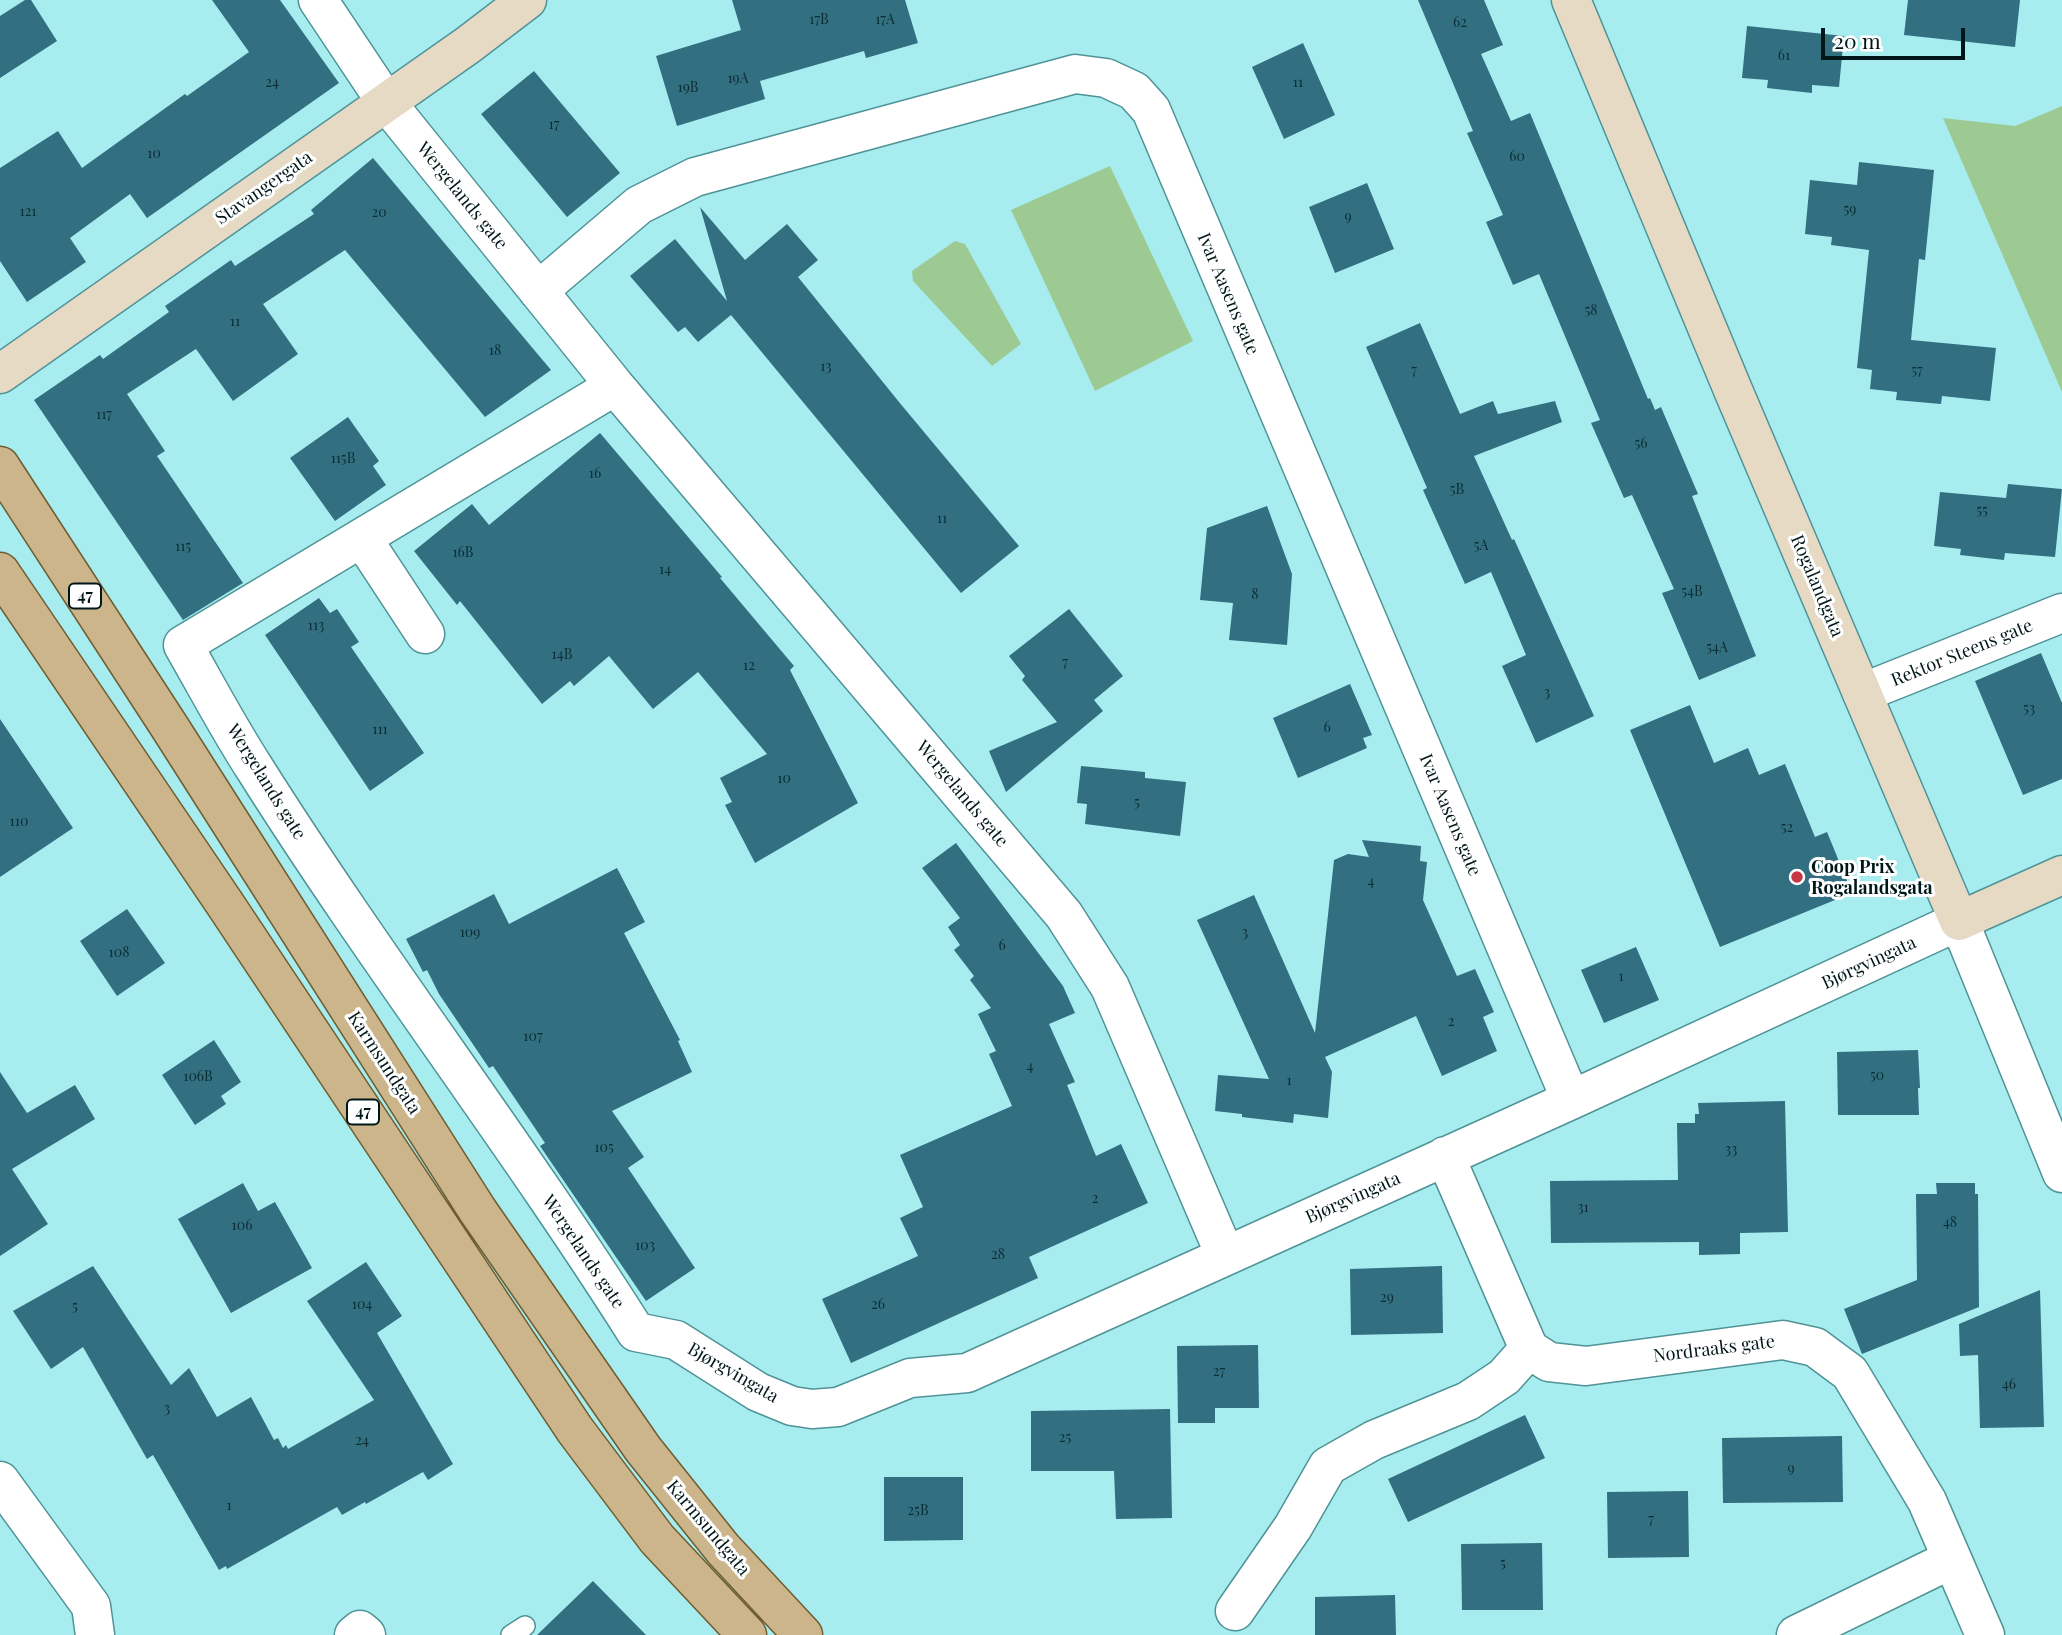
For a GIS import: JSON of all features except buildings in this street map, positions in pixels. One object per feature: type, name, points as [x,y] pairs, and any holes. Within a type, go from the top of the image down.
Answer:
[{"type":"main road","name":"Karmsundgata","points":[[0,466],[494,1234],[643,1449],[723,1549],[803,1635]]},
{"type":"main road","name":"47","points":[[0,572],[575,1430],[657,1539],[747,1635]]},
{"type":"street","name":"Wergelands gate","points":[[318,0],[386,103],[615,386],[1064,915],[1110,987],[1225,1255]]},
{"type":"street","name":"Stavangergata","points":[[0,374],[468,45],[527,0]]},
{"type":"street","name":"Rogalandgata","points":[[1571,0],[2062,1173]]},
{"type":"street","name":"Ivar Aasens gate","points":[[538,291],[639,205],[695,177],[1075,74],[1106,78],[1134,91],[1151,110],[1571,1100]]},
{"type":"street","name":"Wergelands gate","points":[[615,386],[183,645],[254,768],[595,1266],[636,1332]]},
{"type":"street","points":[[362,538],[425,634]]},
{"type":"street","name":"Rektor Steens gate","points":[[1862,693],[2062,613]]},
{"type":"street","name":"Bjørgvingata","points":[[636,1332],[676,1340],[758,1392],[792,1406],[813,1409],[838,1407],[910,1378],[967,1373],[2062,875]]},
{"type":"street","points":[[1235,1611],[1293,1527],[1328,1466],[1374,1440],[1468,1401],[1504,1377],[1529,1349],[1445,1156]]},
{"type":"street","name":"Nordraaks gate","points":[[1529,1349],[1549,1362],[1586,1366],[1783,1340],[1815,1347],[1850,1373],[1927,1501],[1985,1635]]},
{"type":"street","points":[[0,1481],[90,1606],[95,1635]]},
{"type":"street","points":[[1796,1635],[1952,1559]]},
{"type":"street","points":[[354,1635],[359,1630],[366,1635]]},
{"type":"green space","points":[[2062,106],[2062,392],[1943,118],[2015,126]]},
{"type":"green space","points":[[1110,166],[1193,341],[1095,391],[1011,210]]},
{"type":"green space","points":[[955,241],[965,244],[1021,344],[992,366],[913,281],[912,271]]},
{"type":"place","name":"Coop Prix Rogalandsgata","points":[[1797,877]]}]
